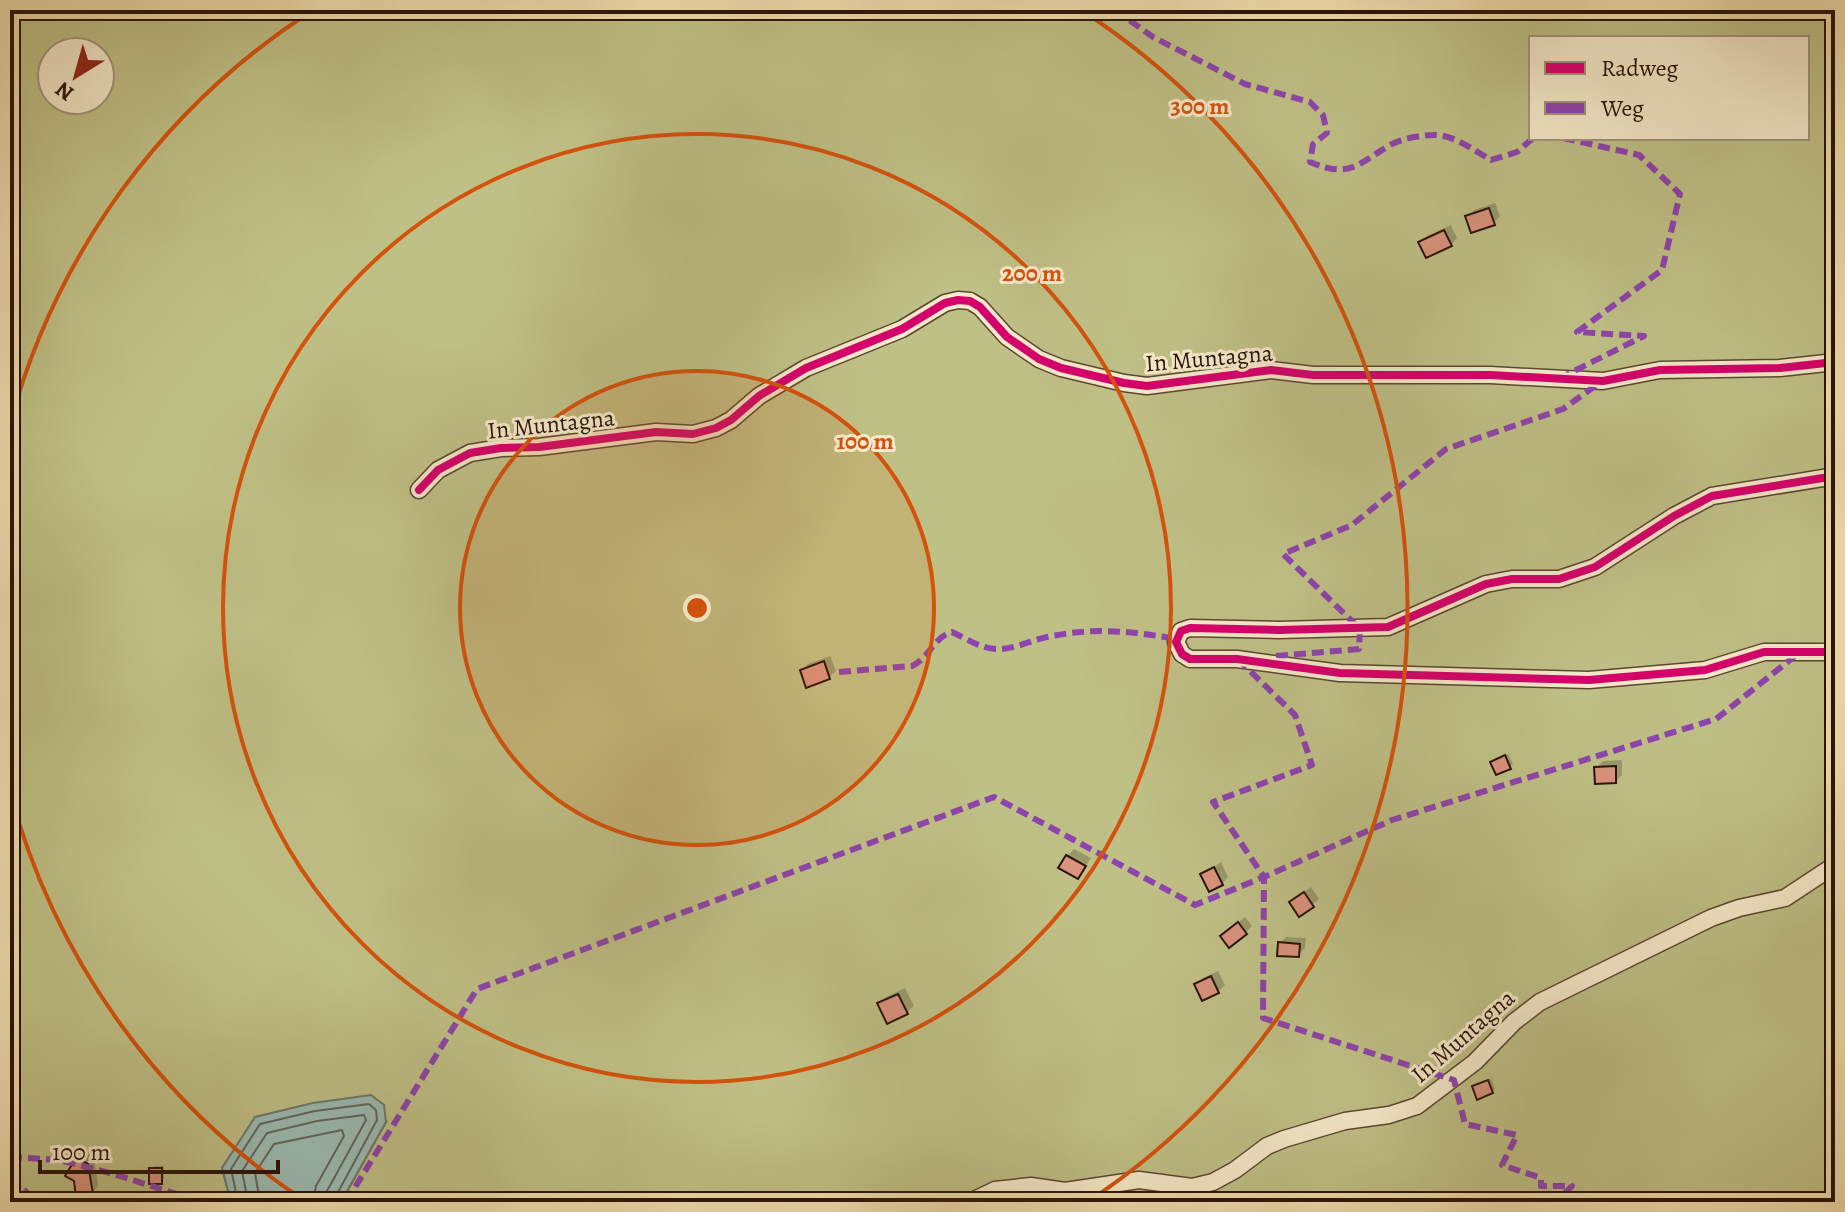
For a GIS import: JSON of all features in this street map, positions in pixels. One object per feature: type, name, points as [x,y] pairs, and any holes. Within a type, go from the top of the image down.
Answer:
[{"type":"street","name":"In Muntagna","points":[[419,490],[438,470],[470,453],[656,432],[693,434],[716,428],[731,420],[759,396],[806,368],[902,329],[945,303],[958,300],[970,301],[980,307],[1007,337],[1039,359],[1061,368],[1147,386],[1271,370],[1313,375],[1490,375],[1603,381],[1643,371],[1780,368],[1835,362]]},
{"type":"street","points":[[1835,476],[1712,496],[1674,516],[1595,567],[1559,579],[1500,580],[1486,584],[1388,627],[1279,630],[1190,628],[1181,631],[1176,642],[1178,650],[1190,659],[1250,660],[1340,673],[1575,679],[1705,670],[1764,652],[1835,652]]},
{"type":"street","name":"In Muntagna","points":[[970,1202],[995,1190],[1031,1186],[1065,1191],[1139,1180],[1201,1186],[1224,1177],[1267,1146],[1284,1139],[1345,1121],[1410,1110],[1454,1080],[1524,1013],[1540,1002],[1711,918],[1785,898],[1835,865]]},
{"type":"green space","points":[[10,10],[1835,10],[1835,1202],[341,1202],[386,1122],[222,1168],[231,1202],[10,1202]]},
{"type":"water","points":[[371,1095],[384,1105],[386,1122],[341,1202],[231,1202],[222,1168],[255,1117],[313,1103]]},
{"type":"building","points":[[1489,208],[1495,225],[1471,233],[1465,216]]},
{"type":"building","points":[[1444,230],[1452,246],[1426,258],[1418,242]]},
{"type":"building","points":[[824,661],[830,679],[806,688],[800,670]]},
{"type":"building","points":[[1505,755],[1511,769],[1496,775],[1490,762]]},
{"type":"building","points":[[1616,766],[1616,783],[1595,784],[1594,767]]},
{"type":"building","points":[[1066,855],[1086,866],[1078,879],[1058,868]]},
{"type":"building","points":[[1214,867],[1223,885],[1209,892],[1200,874]]},
{"type":"building","points":[[1304,892],[1314,907],[1299,917],[1289,902]]},
{"type":"building","points":[[1238,922],[1247,934],[1229,948],[1220,936]]},
{"type":"building","points":[[1278,942],[1300,944],[1299,957],[1277,956]]},
{"type":"building","points":[[1211,976],[1219,993],[1202,1001],[1194,984]]},
{"type":"building","points":[[898,994],[908,1014],[887,1024],[877,1003]]},
{"type":"building","points":[[1488,1080],[1493,1093],[1477,1100],[1472,1086]]},
{"type":"building","points":[[76,1158],[88,1164],[93,1194],[76,1197],[74,1181],[65,1176]]},
{"type":"building","points":[[149,1168],[162,1168],[162,1184],[149,1184]]},
{"type":"marked path","points":[[1115,10],[1153,37],[1245,84],[1310,102],[1323,115],[1327,133],[1313,144],[1310,162],[1324,167],[1353,167],[1395,143],[1423,136],[1448,137],[1491,160],[1517,152],[1531,140]]},
{"type":"marked path","points":[[1566,375],[1644,336],[1577,332],[1662,270],[1680,194],[1639,155],[1572,140]]},
{"type":"marked path","points":[[1276,656],[1359,649],[1360,629],[1283,554],[1352,525],[1446,449],[1563,409],[1602,381]]},
{"type":"marked path","points":[[839,672],[912,666],[941,638],[952,632],[993,649],[1011,648],[1047,637],[1097,631],[1177,639]]},
{"type":"marked path","points":[[346,1202],[477,989],[994,797],[1195,905],[1392,820],[1716,719],[1800,652]]},
{"type":"marked path","points":[[1238,659],[1295,715],[1312,765],[1213,802],[1264,877],[1263,1018],[1454,1080],[1465,1124],[1517,1135],[1502,1165],[1541,1178],[1541,1186],[1572,1186],[1556,1202]]},
{"type":"marked path","points":[[10,1157],[59,1160],[201,1202]]},
{"type":"marked path","points":[[10,1178],[38,1202]]},
{"type":"cycle path","points":[[419,490],[438,470],[470,453],[656,432],[693,434],[716,428],[731,420],[759,396],[806,368],[902,329],[945,303],[958,300],[970,301],[980,307],[1007,337],[1039,359],[1061,368],[1147,386],[1271,370],[1313,375],[1490,375],[1603,381],[1660,370],[1780,368],[1835,362]]},
{"type":"cycle path","points":[[1835,476],[1712,496],[1674,516],[1595,567],[1559,579],[1512,579],[1486,584],[1388,627],[1279,630],[1190,628],[1181,631],[1176,642],[1182,654],[1190,659],[1237,659],[1340,673],[1589,680],[1705,670],[1764,652],[1835,652]]}]
